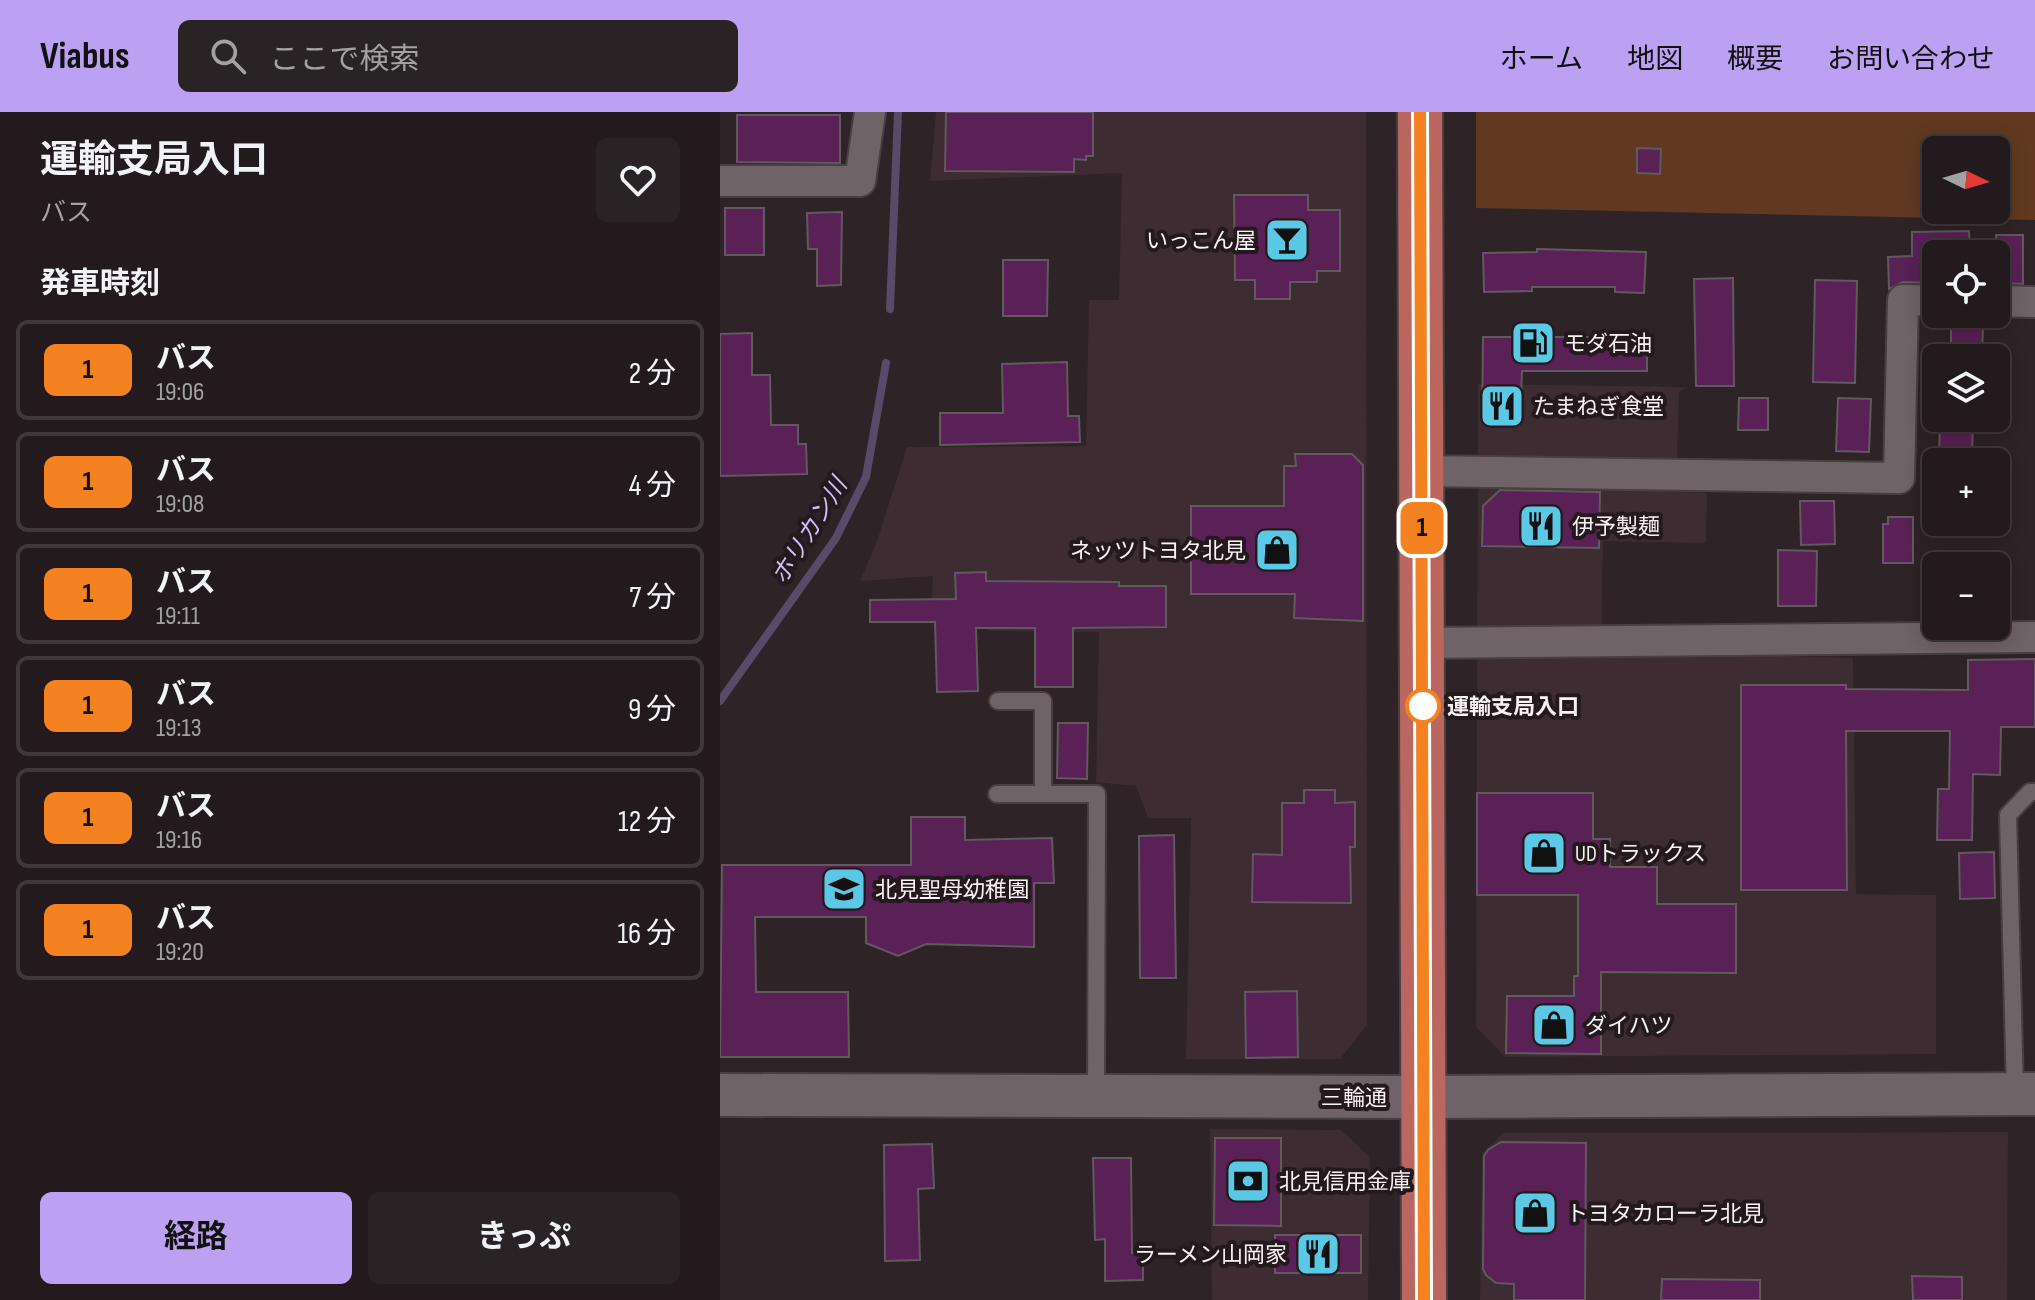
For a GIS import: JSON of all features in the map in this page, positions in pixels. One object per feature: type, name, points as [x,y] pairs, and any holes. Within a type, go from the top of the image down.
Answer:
[{"type":"highway","points":[[1420,112],[1424,1300]]},
{"type":"street","points":[[720,181],[860,181],[870,112]]},
{"type":"street","points":[[1422,471],[1899,478],[1903,300],[1922,301]]},
{"type":"street","points":[[2010,301],[2035,302]]},
{"type":"street","points":[[1422,643],[2035,637]]},
{"type":"street","name":"三輪通","points":[[720,1095],[1423,1097],[2025,1094]]},
{"type":"lane","points":[[998,701],[1043,701],[1043,794]]},
{"type":"lane","points":[[2025,1094],[2008,815],[2030,792],[2035,792]]},
{"type":"lane","points":[[997,794],[1097,794],[1096,1096]]},
{"type":"shaded area","points":[[936,112],[1366,112],[1367,1025],[1340,1059],[1186,1059],[1191,818],[1148,818],[1136,786],[1096,782],[1099,632],[988,631],[989,623],[930,620],[933,576],[860,581],[877,541],[907,447],[1086,446],[1089,300],[1119,300],[1122,173],[930,181]]},
{"type":"shaded area","points":[[1476,112],[2035,112],[2035,220],[2010,219],[2010,136],[1922,136],[1922,218],[1476,208]]},
{"type":"shaded area","points":[[1478,384],[1687,387],[1679,392],[1676,491],[1707,493],[1706,543],[1603,541],[1601,651],[1853,658],[1856,894],[1936,895],[1936,1054],[1505,1057],[1476,1027]]},
{"type":"shaded area","points":[[1210,1129],[1341,1130],[1370,1157],[1368,1300],[1212,1300]]},
{"type":"shaded area","points":[[2008,1132],[2007,1300],[1480,1300],[1482,1153],[1503,1133]]},
{"type":"building","points":[[946,112],[1093,112],[1093,156],[1086,156],[1086,160],[1074,159],[1074,172],[945,171]]},
{"type":"building","points":[[737,115],[840,115],[840,163],[737,162]]},
{"type":"building","points":[[1637,148],[1661,149],[1660,174],[1637,173]]},
{"type":"building","name":"いっこん屋","points":[[1234,195],[1308,195],[1308,210],[1340,210],[1340,271],[1317,271],[1317,282],[1290,282],[1290,299],[1255,299],[1255,280],[1235,280]]},
{"type":"building","points":[[725,208],[764,208],[764,255],[725,255]]},
{"type":"building","points":[[842,212],[841,285],[817,286],[817,249],[808,249],[807,213]]},
{"type":"building","points":[[1969,231],[1969,240],[1922,240],[1922,283],[1903,282],[1889,289],[1888,257],[1912,256],[1912,232]]},
{"type":"building","points":[[1996,235],[2023,235],[2023,284],[2010,284],[2010,240],[1996,240]]},
{"type":"building","points":[[1537,249],[1646,252],[1644,293],[1615,292],[1615,287],[1532,287],[1532,291],[1484,292],[1483,253],[1537,252]]},
{"type":"building","points":[[1003,260],[1048,260],[1047,316],[1003,316]]},
{"type":"building","points":[[1733,278],[1734,386],[1696,386],[1694,279]]},
{"type":"building","points":[[1815,280],[1857,281],[1855,383],[1813,382]]},
{"type":"building","points":[[1951,328],[1983,328],[1982,344],[1951,344]]},
{"type":"building","points":[[752,333],[752,375],[770,375],[771,425],[798,425],[798,444],[806,444],[807,474],[720,476],[720,334]]},
{"type":"building","points":[[1483,337],[1647,337],[1647,371],[1522,371],[1520,422],[1482,421]]},
{"type":"building","points":[[1067,362],[1068,416],[1079,416],[1080,442],[940,445],[940,413],[1003,413],[1002,364]]},
{"type":"building","points":[[1739,398],[1768,398],[1768,430],[1738,430]]},
{"type":"building","points":[[1838,398],[1871,399],[1869,452],[1836,451]]},
{"type":"building","points":[[1940,432],[1973,432],[1972,448],[1939,448]]},
{"type":"building","name":"ネッツトヨタ北見","points":[[1295,454],[1352,454],[1363,465],[1363,621],[1294,618],[1295,594],[1191,594],[1191,506],[1284,506],[1284,466],[1296,466]]},
{"type":"building","name":"伊予製麺","points":[[1500,490],[1600,492],[1599,548],[1482,546],[1483,506]]},
{"type":"building","points":[[1800,501],[1834,501],[1835,544],[1801,545]]},
{"type":"building","points":[[1888,517],[1913,517],[1913,563],[1883,563],[1883,524],[1888,524]]},
{"type":"building","points":[[1778,550],[1817,551],[1816,606],[1778,606]]},
{"type":"building","points":[[986,572],[986,581],[1119,582],[1119,586],[1166,586],[1166,627],[1073,628],[1073,687],[1035,687],[1035,628],[976,628],[978,691],[937,692],[935,622],[870,622],[870,600],[956,599],[955,573]]},
{"type":"building","points":[[2035,659],[2035,727],[2001,727],[2000,775],[1973,774],[1972,840],[1937,840],[1938,789],[1949,789],[1950,731],[1846,731],[1847,890],[1741,890],[1741,685],[1968,690],[1968,660]]},
{"type":"building","points":[[1058,723],[1088,723],[1087,779],[1057,778]]},
{"type":"building","points":[[1304,790],[1335,790],[1335,803],[1355,802],[1355,847],[1350,847],[1351,903],[1252,902],[1253,854],[1282,855],[1282,803],[1304,803]]},
{"type":"building","points":[[1477,793],[1593,793],[1593,839],[1610,839],[1610,867],[1657,867],[1657,904],[1736,904],[1736,973],[1601,972],[1601,1054],[1506,1053],[1507,996],[1574,996],[1574,976],[1578,976],[1578,895],[1477,895]]},
{"type":"building","points":[[911,817],[965,817],[965,840],[1052,838],[1054,883],[1034,883],[1034,947],[926,944],[898,956],[866,943],[866,917],[755,917],[756,992],[848,992],[849,1057],[720,1057],[722,865],[911,865]]},
{"type":"building","points":[[1174,835],[1176,978],[1140,978],[1139,836]]},
{"type":"building","points":[[1994,852],[1995,898],[1960,899],[1959,853]]},
{"type":"building","points":[[1297,991],[1298,1057],[1246,1058],[1245,992]]},
{"type":"building","name":"北見信用金庫","points":[[1215,1138],[1281,1138],[1281,1226],[1214,1225]]},
{"type":"building","name":"トヨタカローラ北見","points":[[1501,1142],[1586,1143],[1585,1300],[1514,1300],[1514,1284],[1496,1283],[1486,1275],[1483,1269],[1484,1156]]},
{"type":"building","points":[[932,1144],[934,1188],[918,1189],[920,1260],[885,1261],[884,1145]]},
{"type":"building","points":[[1093,1158],[1131,1158],[1132,1253],[1143,1253],[1143,1280],[1105,1281],[1105,1239],[1095,1240]]},
{"type":"building","name":"ラーメン山岡家","points":[[1275,1235],[1361,1235],[1361,1273],[1275,1273]]},
{"type":"building","points":[[1912,1276],[1962,1277],[1962,1300],[1913,1300]]},
{"type":"building","points":[[1662,1279],[1760,1280],[1760,1300],[1661,1300]]},
{"type":"waterway","name":"ホリカン川","points":[[890,309],[898,112]]},
{"type":"waterway","name":"ホリカン川","points":[[720,701],[836,538],[866,477],[886,363]]},
{"type":"bus line","name":"1","points":[[1420,112],[1424,1300]]},
{"type":"place","name":"いっこん屋","points":[[1287,240]]},
{"type":"place","name":"モダ石油","points":[[1533,343]]},
{"type":"place","name":"たまねぎ食堂","points":[[1502,406]]},
{"type":"place","name":"伊予製麺","points":[[1541,526]]},
{"type":"place","name":"ネッツトヨタ北見","points":[[1277,550]]},
{"type":"place","name":"運輸支局入口","points":[[1423,706]]},
{"type":"place","name":"UDトラックス","points":[[1544,853]]},
{"type":"place","name":"北見聖母幼稚園","points":[[844,889]]},
{"type":"place","name":"ダイハツ","points":[[1554,1025]]},
{"type":"place","name":"北見信用金庫","points":[[1248,1181]]},
{"type":"place","name":"トヨタカローラ北見","points":[[1535,1213]]},
{"type":"place","name":"ラーメン山岡家","points":[[1318,1254]]}]
